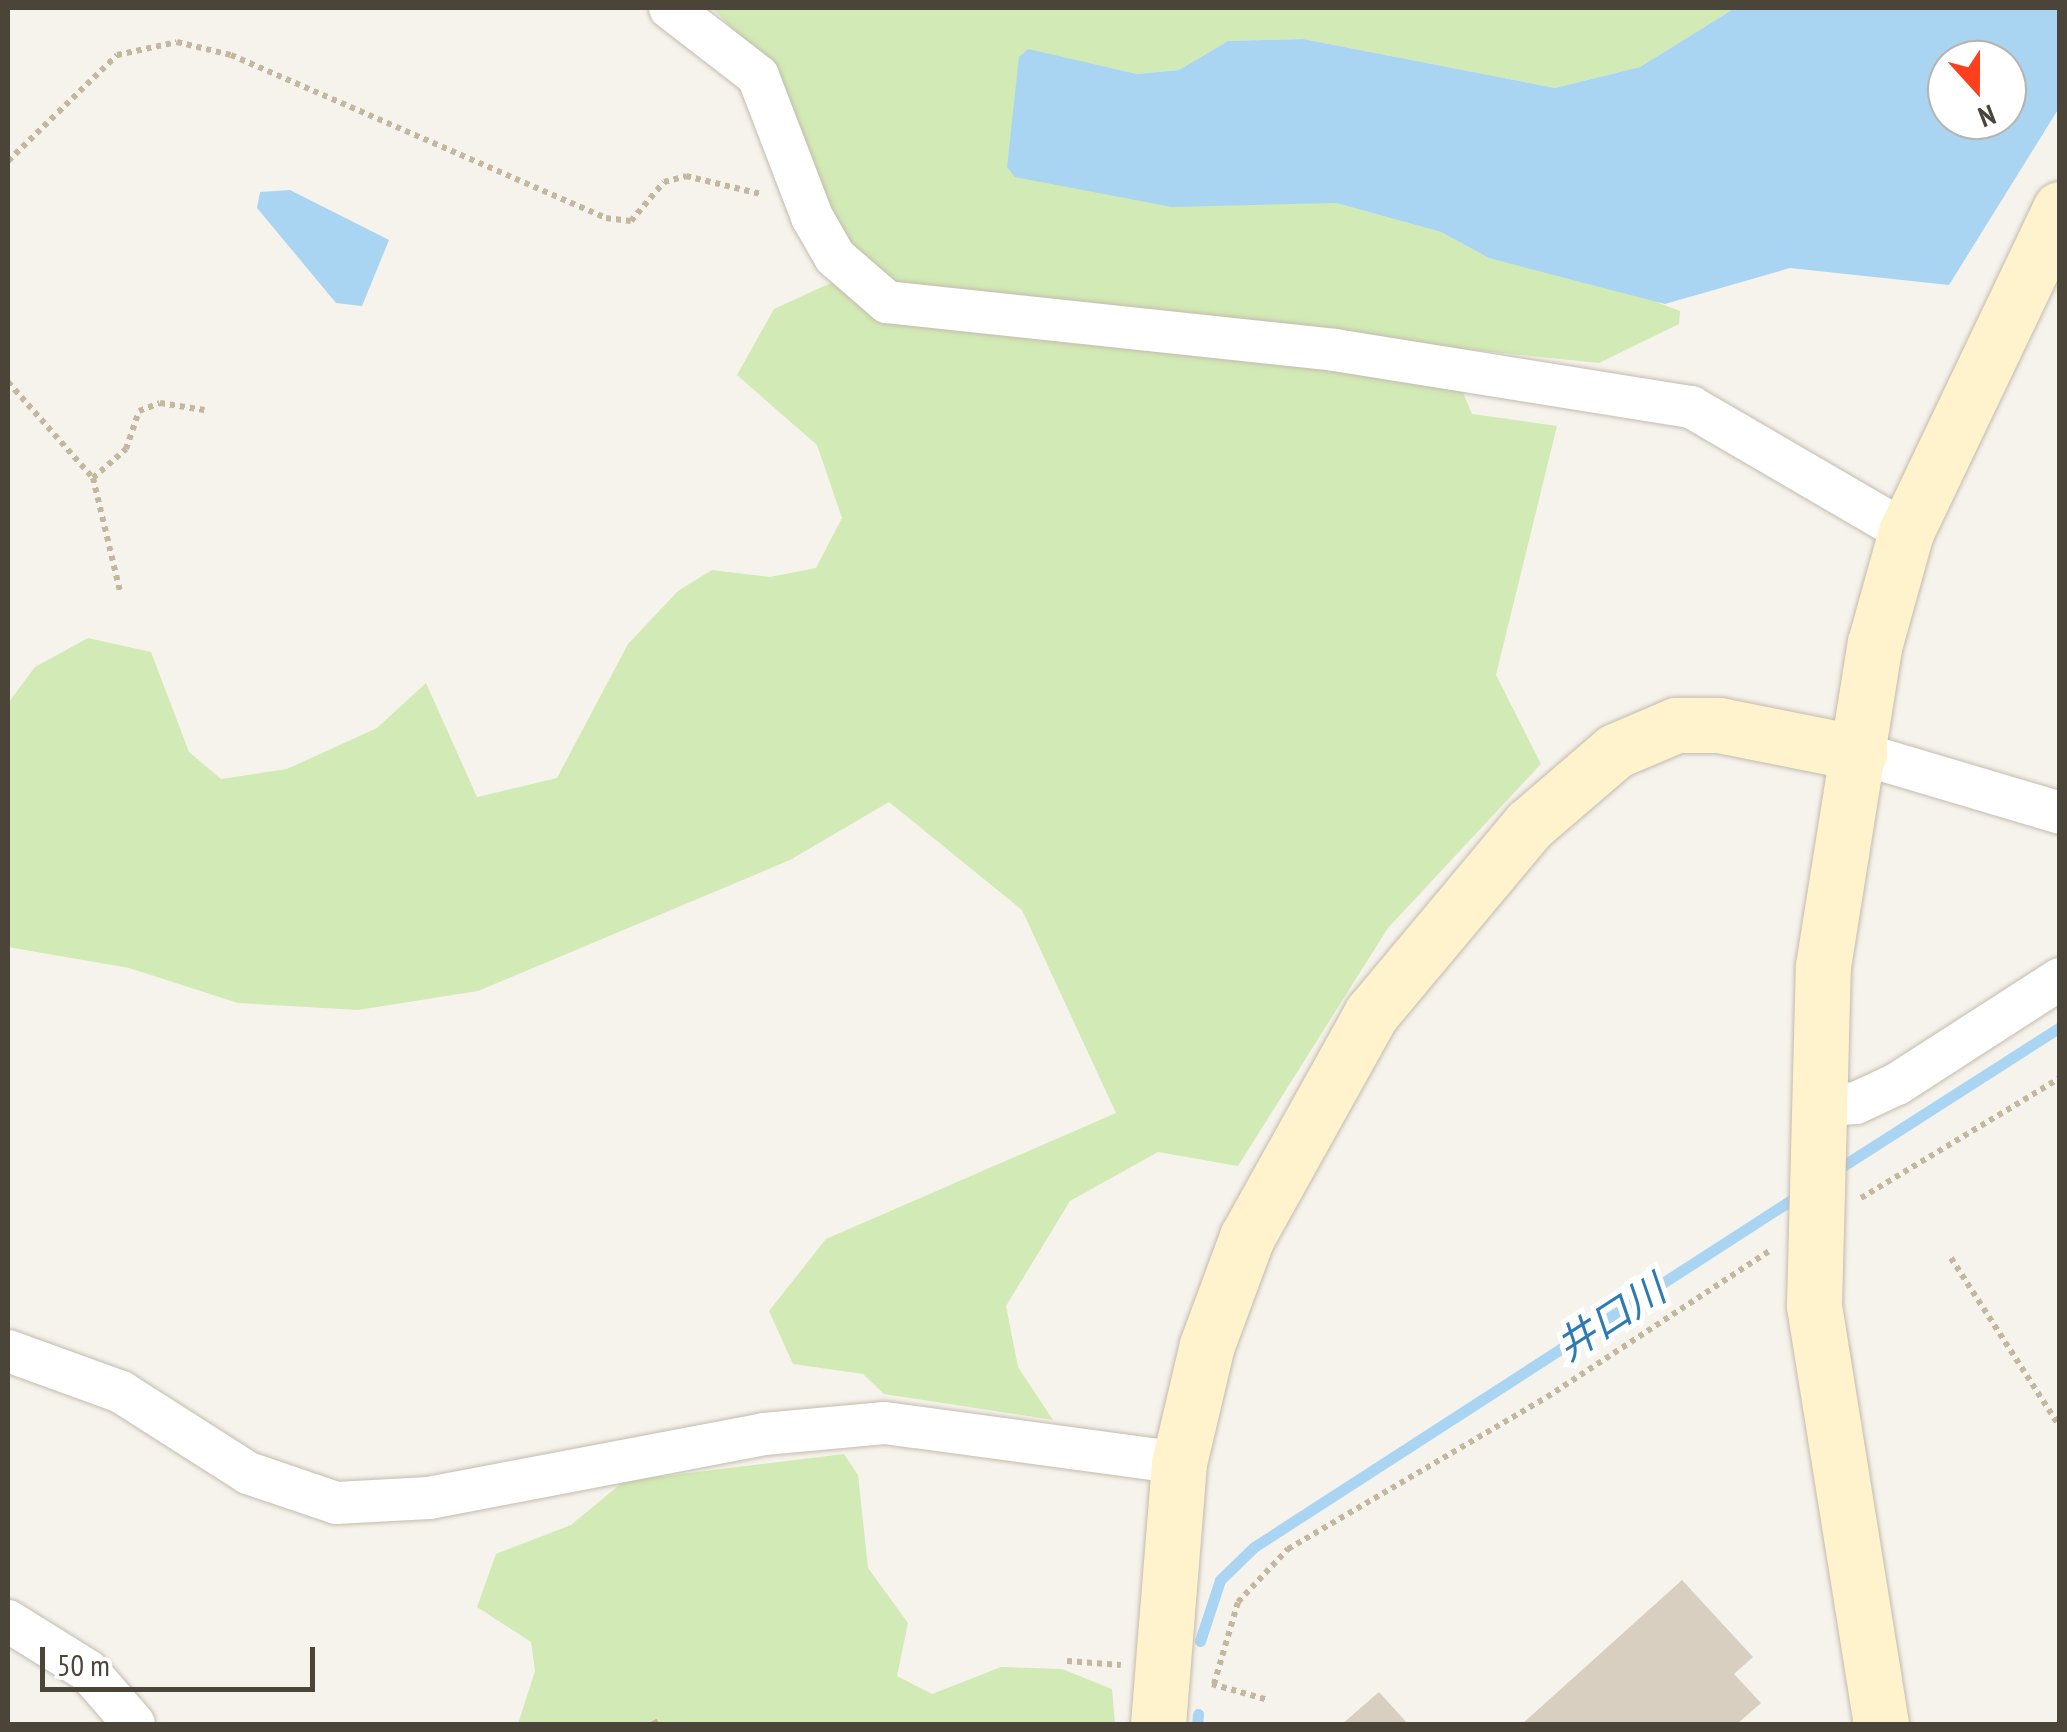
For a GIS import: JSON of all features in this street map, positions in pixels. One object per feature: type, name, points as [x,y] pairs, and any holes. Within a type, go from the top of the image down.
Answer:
[{"type":"street","points":[[670,8],[758,76],[812,217],[836,257],[886,302],[1335,350],[1712,412],[1906,532]]},
{"type":"street","points":[[1882,1724],[1814,1305],[1823,966],[1874,642],[1906,532],[2060,209]]},
{"type":"street","points":[[1159,1706],[1179,1463],[1222,1298],[1307,1122],[1371,1014],[1529,826],[1615,750],[1676,725],[1858,753],[2060,813]]},
{"type":"street","points":[[1820,1105],[1856,1103],[1897,1084],[2060,979]]},
{"type":"street","points":[[8,1350],[121,1392],[248,1473],[336,1503],[428,1498],[764,1434],[885,1423],[1179,1463]]},
{"type":"street","points":[[8,1621],[88,1671],[134,1724]]},
{"type":"path","points":[[8,161],[117,55],[177,42],[231,54],[606,218],[631,221],[664,182],[686,176],[754,190],[812,217]]},
{"type":"path","points":[[8,382],[93,478],[120,591]]},
{"type":"path","points":[[93,478],[126,448],[139,411],[160,403],[204,410]]},
{"type":"path","points":[[1214,1684],[1238,1602],[1288,1549],[1547,1397],[1815,1221],[1903,1178],[2060,1078]]},
{"type":"path","points":[[1951,1258],[2060,1427]]},
{"type":"path","points":[[1159,1706],[1214,1684],[1268,1700]]},
{"type":"green space","points":[[712,8],[1735,8],[1640,67],[1555,88],[1303,39],[1228,41],[1179,70],[1137,74],[1028,50],[1019,58],[1267,203],[1336,203],[1441,232],[1489,258],[1607,283],[1680,311],[1679,324],[1599,363],[901,291],[848,255],[770,66]]},
{"type":"green space","points":[[835,281],[1459,383],[1472,414],[1557,426],[1496,675],[1541,764],[1388,928],[1238,1166],[1158,1152],[1070,1201],[1006,1306],[1018,1367],[1053,1420],[884,1394],[863,1374],[793,1364],[769,1311],[826,1239],[1116,1113],[1022,910],[889,802],[790,860],[478,991],[358,1010],[238,1003],[129,968],[8,947],[8,703],[35,667],[88,638],[151,652],[189,752],[221,779],[287,769],[377,728],[426,683],[477,797],[557,778],[628,644],[678,591],[712,570],[770,577],[816,568],[842,518],[817,445],[737,375],[774,309]]},
{"type":"green space","points":[[844,1454],[858,1475],[868,1568],[908,1623],[897,1676],[932,1694],[1001,1667],[1062,1669],[1112,1689],[1115,1724],[518,1724],[535,1671],[531,1642],[477,1607],[496,1554],[571,1525],[624,1481]]},
{"type":"water","points":[[1735,8],[2059,8],[2059,108],[1949,285],[1790,268],[1665,304],[1489,258],[1441,232],[1336,203],[1172,207],[1015,177],[1007,167],[1019,57],[1028,49],[1137,74],[1179,70],[1228,41],[1303,39],[1555,88],[1640,67]]},
{"type":"water","points":[[290,190],[389,240],[362,306],[336,303],[257,208],[260,192]]},
{"type":"building","points":[[1682,1580],[1753,1657],[1734,1674],[1761,1703],[1737,1724],[1522,1724]]},
{"type":"building","points":[[1379,1692],[1408,1724],[1342,1724]]},
{"type":"waterway","name":"井口川","points":[[1835,1171],[2060,1027]]},
{"type":"waterway","name":"井口川","points":[[1200,1641],[1220,1580],[1254,1547],[1799,1195]]},
{"type":"waterway","name":"井口川","points":[[1197,1724],[1198,1714]]}]
